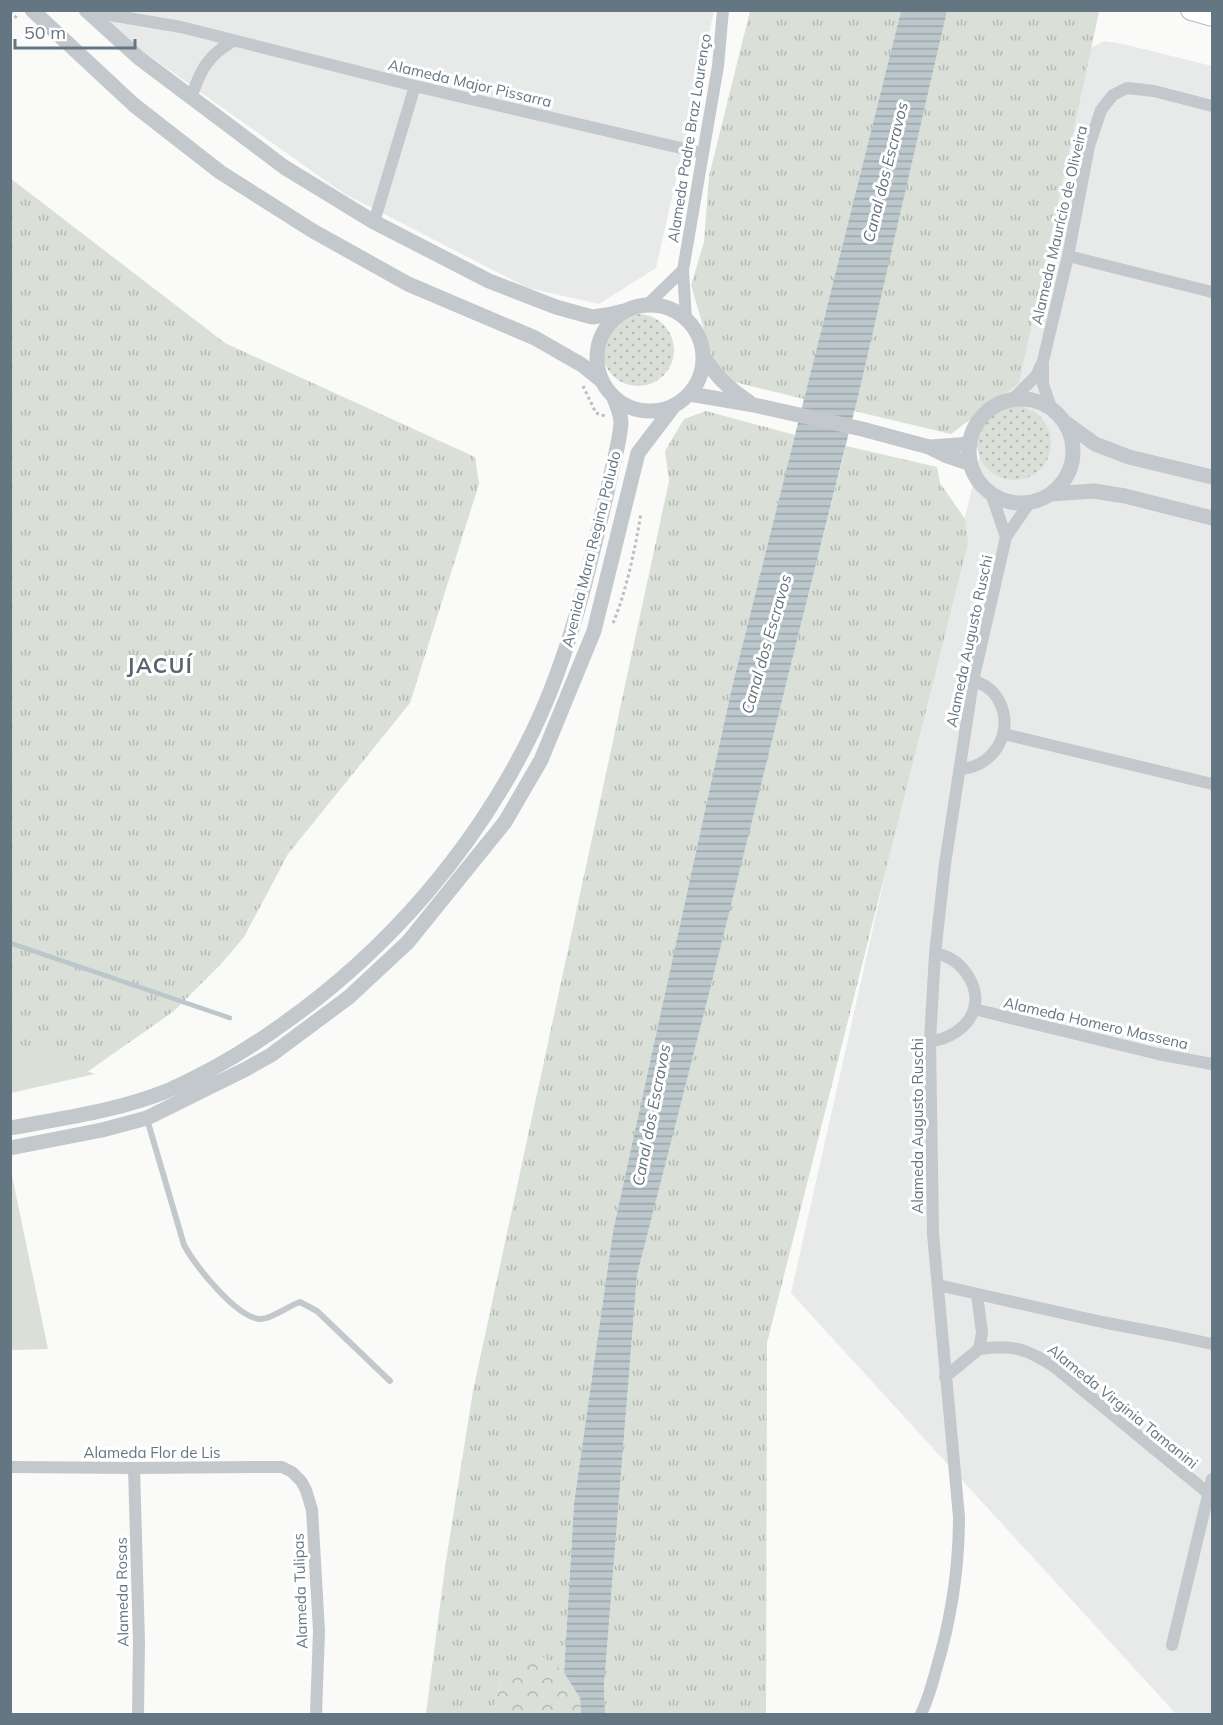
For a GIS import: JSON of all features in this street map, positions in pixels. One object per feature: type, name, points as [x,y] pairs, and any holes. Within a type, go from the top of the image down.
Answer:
[{"type":"main road","points":[[1191,10],[1212,16]]},
{"type":"street","points":[[32,10],[134,105],[220,172],[313,231],[408,284],[535,338],[575,361],[602,381]]},
{"type":"street","points":[[86,10],[139,58],[284,167],[374,222],[489,281],[556,307],[592,317],[628,309],[647,305],[661,306],[686,319],[695,329],[701,342],[703,356],[700,376],[690,394],[673,406],[655,411],[636,410],[614,398],[602,381],[598,369],[598,345],[602,334],[613,320],[628,309]]},
{"type":"street","name":"Alameda Major Pissarra","points":[[86,10],[181,27],[415,86],[702,153]]},
{"type":"street","name":"Alameda Padre Braz Lourenço","points":[[686,319],[683,270],[718,66],[723,10]]},
{"type":"street","points":[[191,98],[203,67],[221,48],[233,41]]},
{"type":"street","points":[[374,222],[415,86]]},
{"type":"street","name":"Alameda Maurício de Oliveira","points":[[1013,399],[1036,376],[1043,361],[1068,256],[1089,146],[1101,110],[1113,95],[1127,88],[1154,91],[1212,105]]},
{"type":"street","points":[[1068,256],[1212,292]]},
{"type":"street","points":[[647,305],[683,270]]},
{"type":"street","points":[[703,356],[716,375],[735,393],[754,405]]},
{"type":"street","name":"Alameda Maurício de Oliveira","points":[[1043,361],[1044,384],[1052,408]]},
{"type":"street","points":[[690,394],[754,405],[862,429],[929,447],[971,464]]},
{"type":"street","name":"Avenida Mara Regina Paludo","points":[[10,1128],[99,1111],[140,1100],[167,1090],[221,1064],[259,1041],[335,985],[394,930],[440,878],[495,801],[532,732],[564,653],[585,586],[615,456],[621,421],[614,398]]},
{"type":"street","points":[[1212,477],[1129,457],[1095,444],[1066,423],[1052,408],[1033,400],[1013,399],[997,405],[984,415],[974,428],[970,444],[971,464],[979,480],[991,493],[1010,502],[1030,502],[1051,494],[1094,491],[1125,496],[1212,518]]},
{"type":"street","name":"Avenida Mara Regina Paludo","points":[[10,1148],[102,1130],[147,1118],[246,1070],[272,1055],[349,997],[408,942],[505,822],[541,760],[594,631],[638,453],[673,406]]},
{"type":"street","points":[[1051,494],[1063,483],[1072,461],[1072,438],[1066,423]]},
{"type":"street","points":[[929,447],[970,444]]},
{"type":"street","name":"Alameda Augusto Ruschi","points":[[991,493],[1006,537]]},
{"type":"street","name":"Alameda Augusto Ruschi","points":[[921,1714],[939,1660],[951,1612],[959,1549],[959,1517],[933,1234],[930,1041],[935,954],[945,864],[973,681],[1006,537],[1030,502]]},
{"type":"street","points":[[961,769],[980,764],[989,757],[999,745],[1004,734],[1005,716],[1001,704],[987,687],[973,681]]},
{"type":"street","points":[[1004,734],[1212,784]]},
{"type":"street","points":[[930,1041],[957,1032],[974,1009],[973,990],[966,972],[958,963],[946,956],[935,954]]},
{"type":"street","name":"Alameda Homero Massena","points":[[974,1009],[1158,1054],[1212,1064]]},
{"type":"street","points":[[938,1285],[1102,1323],[1212,1344]]},
{"type":"street","points":[[945,1377],[979,1349],[982,1333],[977,1294]]},
{"type":"street","name":"Alameda Virginia Tamanini","points":[[979,1349],[1006,1347],[1021,1349],[1036,1355],[1056,1368],[1208,1493]]},
{"type":"street","name":"Alameda Flor de Lis","points":[[10,1467],[282,1467],[292,1472]]},
{"type":"street","name":"Alameda Rosas","points":[[134,1468],[139,1642],[138,1714]]},
{"type":"street","name":"Alameda Tulipas","points":[[292,1472],[306,1490],[312,1510],[318,1631],[316,1714]]},
{"type":"street","points":[[1172,1645],[1212,1479]]},
{"type":"lane","points":[[147,1118],[184,1245],[191,1258],[220,1293],[238,1309],[260,1320],[290,1305],[300,1302],[307,1305],[317,1311],[390,1380]]},
{"type":"path","points":[[10,12],[25,25]]},
{"type":"path","points":[[578,379],[596,413],[621,421]]},
{"type":"path","points":[[610,630],[626,582],[641,511]]},
{"type":"shaded area","points":[[99,11],[714,11],[656,268],[599,304],[528,288],[343,193],[134,45]]},
{"type":"shaded area","points":[[1104,41],[1212,66],[1212,1714],[1176,1714],[791,1293],[1069,59]]},
{"type":"green space","points":[[1094,10],[1099,12],[1019,383],[951,434],[854,411],[947,11]]},
{"type":"green space","points":[[750,11],[901,11],[804,399],[718,378],[691,285],[704,242],[709,176]]},
{"type":"green space","points":[[10,178],[225,343],[475,457],[479,484],[410,703],[288,854],[244,937],[221,964],[174,1011],[80,1077],[11,1045]]},
{"type":"green space","points":[[638,314],[658,320],[668,330],[674,350],[668,370],[658,380],[638,386],[618,380],[608,370],[602,350],[608,330],[618,320]]},
{"type":"green space","points":[[1014,406],[1035,412],[1045,422],[1051,443],[1045,464],[1035,474],[1014,480],[993,474],[983,464],[977,443],[983,422],[993,412]]},
{"type":"green space","points":[[706,411],[795,435],[732,687],[613,1231],[574,1503],[564,1673],[541,1656],[501,1683],[491,1714],[426,1714],[445,1567],[473,1391],[669,481],[665,451],[684,419]]},
{"type":"green space","points":[[846,446],[937,467],[940,483],[965,519],[968,543],[767,1343],[766,1714],[605,1714],[604,1685],[637,1275]]},
{"type":"green space","points":[[11,1042],[95,1074],[11,1093]]},
{"type":"green space","points":[[11,1171],[48,1349],[11,1350]]},
{"type":"green space","points":[[541,1656],[562,1670],[580,1698],[581,1714],[491,1714],[501,1683],[522,1660]]},
{"type":"water","name":"Canal dos Escravos","points":[[901,11],[947,11],[859,392],[637,1275],[604,1685],[605,1714],[581,1714],[580,1698],[564,1673],[574,1503],[613,1231],[732,687]]},
{"type":"waterway","points":[[10,943],[230,1018]]},
{"type":"district","name":"JACUÍ","points":[[160,665]]}]
